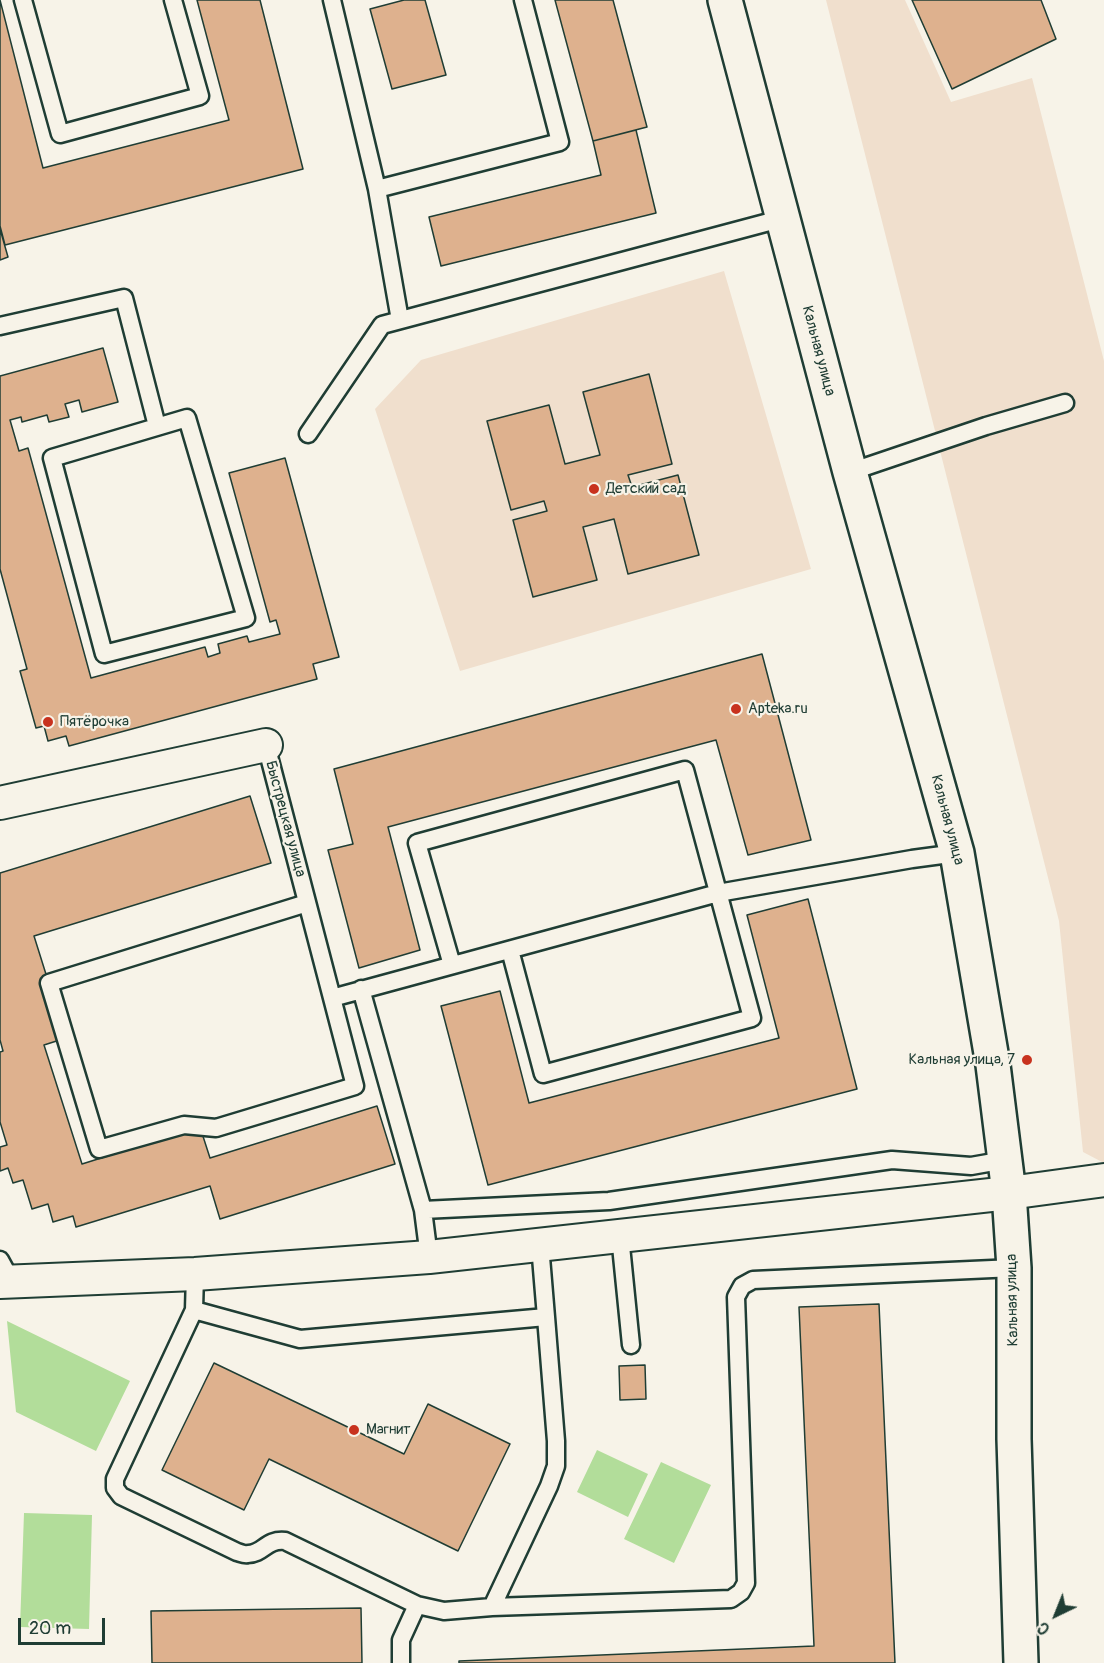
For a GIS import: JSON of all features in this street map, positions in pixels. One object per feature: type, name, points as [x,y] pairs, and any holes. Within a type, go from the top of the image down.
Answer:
[{"type":"street","name":"Кальная улица","points":[[725,0],[850,472],[957,853],[993,1065],[1009,1193],[1014,1268],[1014,1439],[1020,1663]]},
{"type":"street","name":"Быстрецкая улица","points":[[0,803],[266,746]]},
{"type":"street","points":[[4,1275],[195,1274],[429,1257],[1009,1193],[1104,1180]]},
{"type":"lane","points":[[23,0],[60,135],[200,96],[173,0]]},
{"type":"lane","points":[[332,0],[377,189],[400,321]]},
{"type":"lane","points":[[377,189],[560,142],[524,0]]},
{"type":"lane","points":[[308,434],[382,325],[784,218]]},
{"type":"lane","points":[[0,326],[124,298],[158,426]]},
{"type":"lane","points":[[850,472],[986,426],[1065,403]]},
{"type":"lane","points":[[188,418],[246,618],[104,654],[52,458],[158,426],[188,418]]},
{"type":"lane","name":"Быстрецкая улица","points":[[266,746],[308,903],[332,998],[356,1086],[216,1128],[184,1125],[99,1149],[50,983],[308,903]]},
{"type":"lane","points":[[452,965],[417,843],[684,770],[752,1018],[543,1074],[510,950]]},
{"type":"lane","points":[[332,998],[718,893],[957,853]]},
{"type":"lane","points":[[361,989],[423,1210],[429,1257]]},
{"type":"lane","points":[[423,1210],[609,1201],[892,1160],[971,1166],[1005,1160]]},
{"type":"lane","points":[[621,1236],[631,1345]]},
{"type":"lane","points":[[492,1607],[549,1486],[556,1466],[556,1441],[540,1245]]},
{"type":"lane","points":[[195,1274],[194,1310],[115,1479],[115,1488],[121,1496],[237,1552],[248,1555],[276,1540],[285,1541],[417,1605],[444,1611],[492,1607],[731,1599],[741,1592],[746,1582],[736,1297],[742,1286],[753,1280],[1014,1268]]},
{"type":"lane","points":[[194,1310],[300,1339],[546,1317]]},
{"type":"lane","points":[[401,1663],[401,1640],[417,1605]]},
{"type":"shaded area","points":[[826,0],[905,0],[951,102],[1032,78],[1104,361],[1104,1163],[1083,1152],[1059,921]]},
{"type":"shaded area","name":"Детский сад","points":[[724,271],[811,569],[460,671],[375,409],[421,360]]},
{"type":"green space","points":[[7,1321],[130,1381],[96,1451],[16,1412]]},
{"type":"green space","points":[[597,1450],[648,1474],[628,1517],[577,1492]]},
{"type":"green space","points":[[661,1462],[711,1485],[674,1563],[624,1539]]},
{"type":"green space","points":[[24,1513],[92,1515],[89,1629],[20,1627]]},
{"type":"building","points":[[0,0],[43,168],[229,120],[197,0],[260,0],[303,169],[5,245],[0,226]]},
{"type":"building","points":[[404,0],[425,0],[446,75],[392,89],[370,9]]},
{"type":"building","points":[[555,0],[613,0],[647,127],[593,141]]},
{"type":"building","points":[[912,0],[1041,0],[1056,39],[952,89]]},
{"type":"building","points":[[636,130],[656,213],[441,266],[429,217],[601,175],[593,141]]},
{"type":"building","points":[[0,229],[8,257],[0,260]]},
{"type":"building","points":[[103,348],[118,402],[82,412],[79,400],[65,404],[69,417],[49,422],[47,415],[22,422],[21,417],[10,420],[19,451],[28,448],[91,678],[205,647],[208,657],[220,653],[218,644],[247,636],[249,642],[280,634],[276,620],[270,622],[229,473],[285,458],[339,657],[313,664],[317,679],[69,746],[66,736],[48,741],[44,726],[36,728],[20,671],[27,669],[0,569],[0,376]]},
{"type":"building","points":[[649,374],[672,464],[628,475],[632,487],[678,475],[699,555],[628,574],[614,519],[583,527],[597,580],[533,597],[513,520],[547,511],[544,501],[511,510],[487,421],[549,405],[565,464],[600,455],[583,392]]},
{"type":"building","points":[[762,654],[811,840],[748,855],[716,740],[388,827],[420,950],[359,968],[328,850],[353,844],[334,769]]},
{"type":"building","points":[[250,796],[271,863],[34,936],[66,1038],[44,1045],[82,1164],[200,1127],[210,1158],[377,1106],[395,1164],[220,1219],[210,1186],[76,1227],[73,1216],[53,1222],[48,1204],[32,1209],[23,1180],[13,1183],[8,1168],[0,1171],[0,1147],[7,1145],[0,1122],[0,1052],[3,1051],[0,1040],[0,873]]},
{"type":"building","points":[[808,899],[857,1089],[488,1185],[441,1006],[500,991],[529,1103],[779,1038],[747,915]]},
{"type":"building","points":[[879,1304],[895,1663],[459,1663],[459,1661],[814,1646],[799,1307]]},
{"type":"building","points":[[214,1363],[404,1454],[428,1404],[510,1444],[458,1551],[269,1459],[244,1510],[162,1470]]},
{"type":"building","points":[[645,1365],[646,1399],[620,1400],[619,1366]]},
{"type":"building","points":[[361,1608],[362,1663],[152,1663],[151,1611]]},
{"type":"place","name":"Детский сад","points":[[594,489]]},
{"type":"place","name":"Apteka.ru","points":[[736,709]]},
{"type":"place","name":"Пятёрочка","points":[[48,722]]},
{"type":"place","name":"Кальная улица, 7","points":[[1027,1060]]},
{"type":"place","name":"Магнит","points":[[354,1430]]}]
